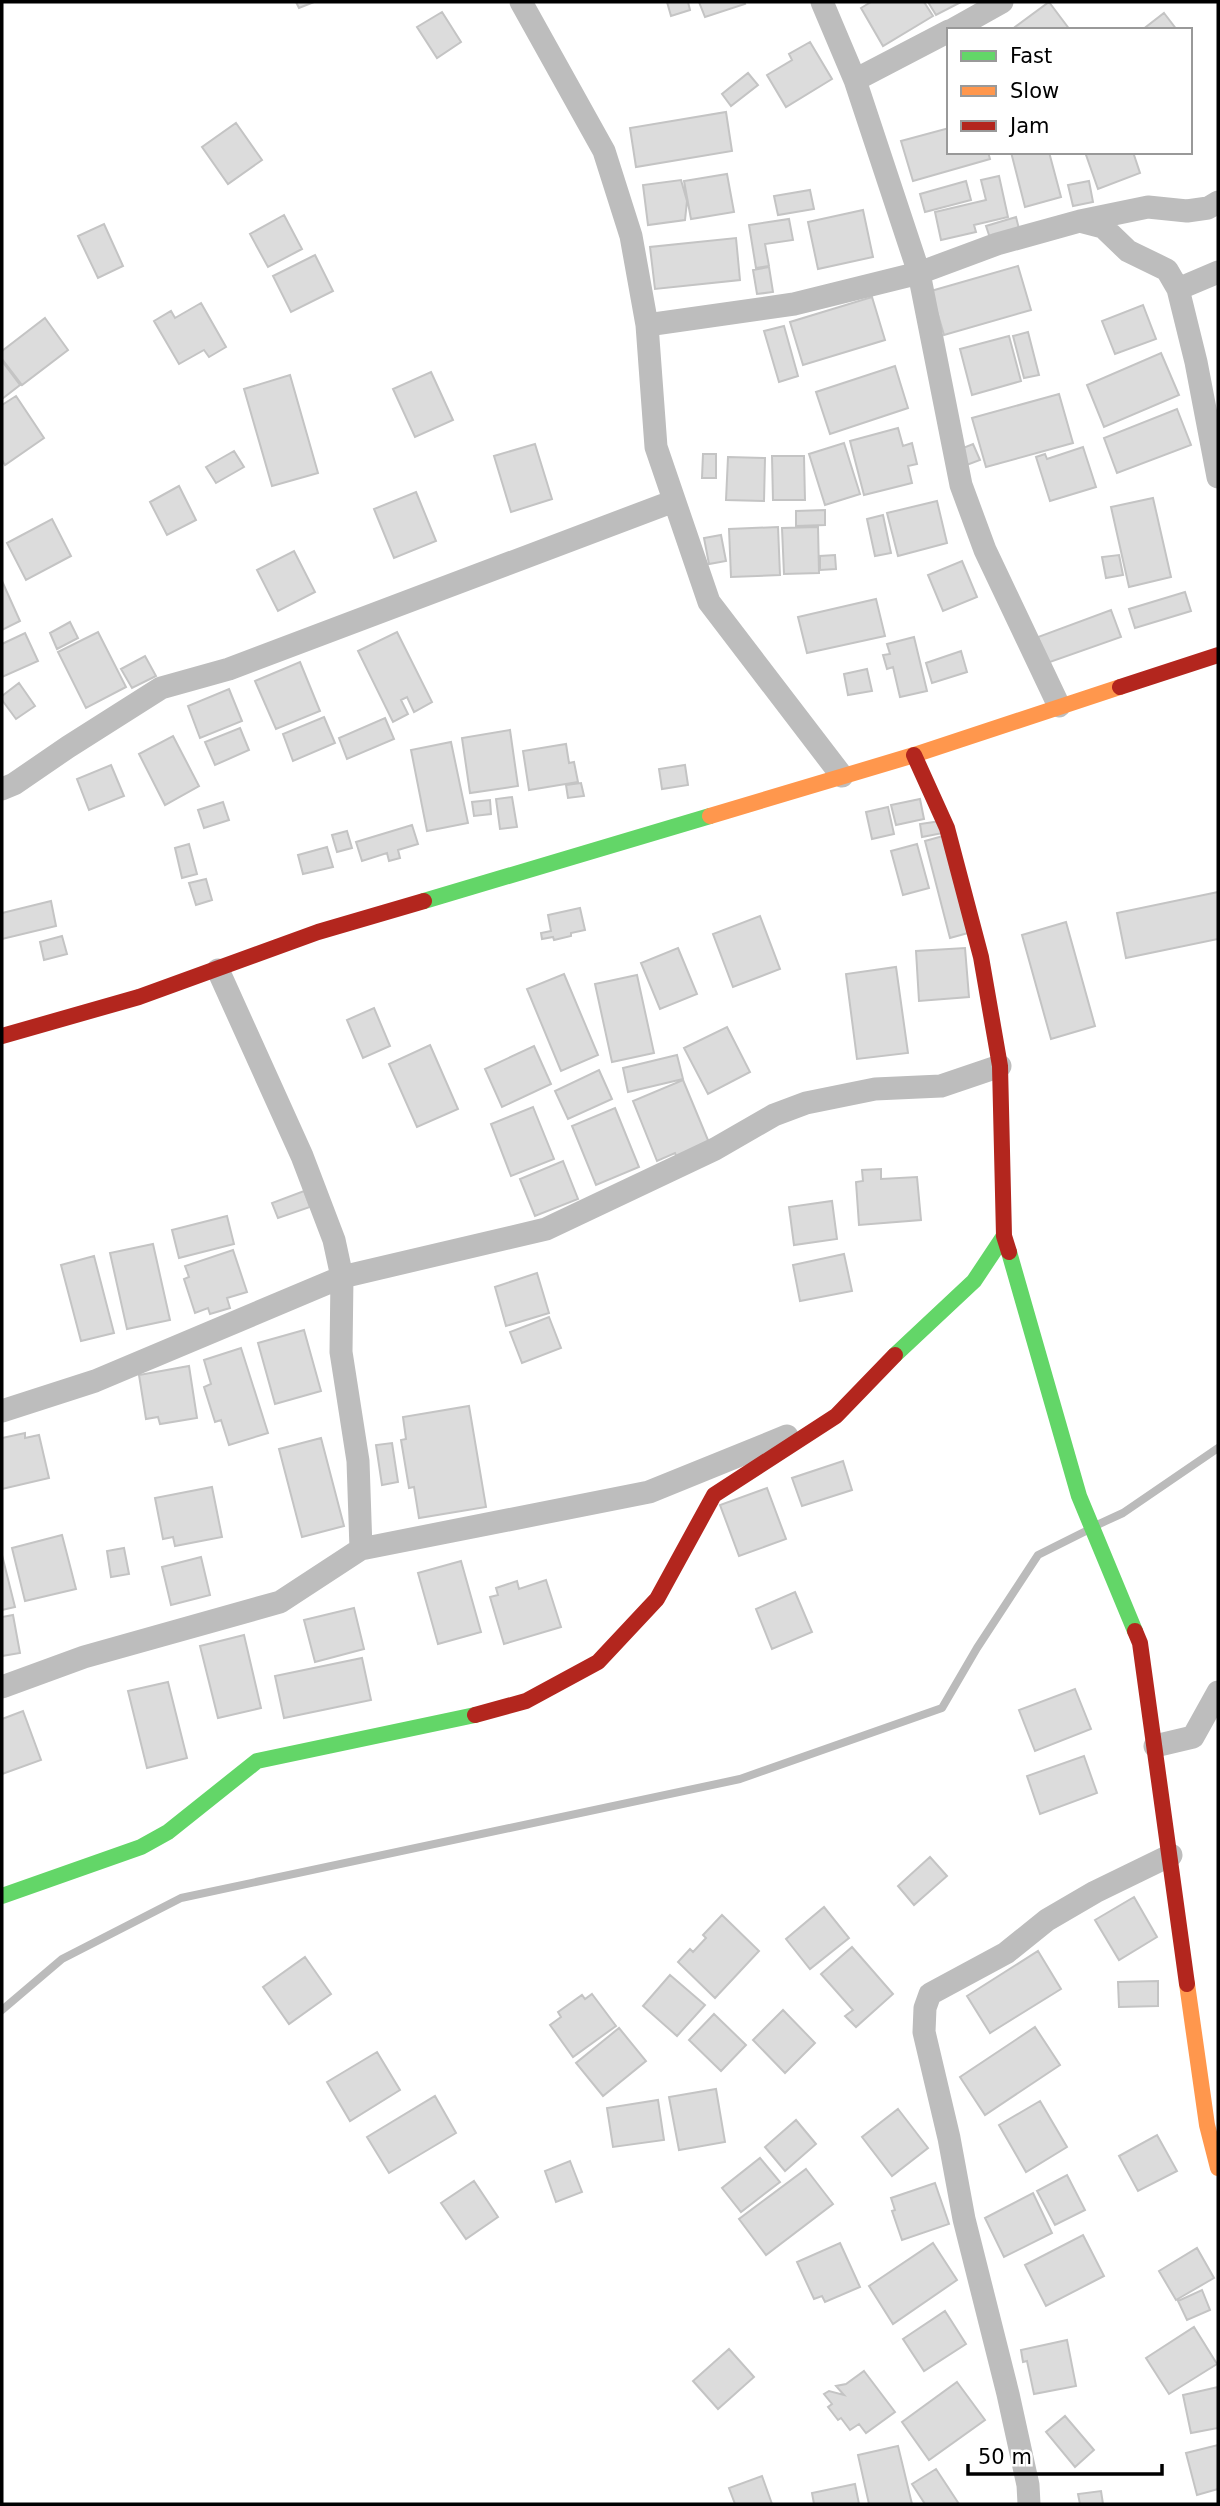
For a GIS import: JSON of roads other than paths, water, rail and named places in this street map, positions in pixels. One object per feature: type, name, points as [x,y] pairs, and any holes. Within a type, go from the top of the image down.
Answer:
[{"type":"street","points":[[521,2],[604,151],[631,236],[647,325],[656,447],[709,602],[842,776]]},
{"type":"street","points":[[822,2],[855,80],[919,273],[961,485],[985,550],[1059,706]]},
{"type":"street","points":[[955,28],[1002,2]]},
{"type":"street","points":[[855,80],[947,33]]},
{"type":"street","points":[[647,325],[794,304],[919,273],[997,244],[1080,221],[1149,207],[1187,211],[1208,208],[1218,202]]},
{"type":"street","points":[[1080,221],[1103,227],[1128,251],[1167,270],[1178,289],[1196,362],[1218,477]]},
{"type":"street","points":[[1178,289],[1218,272]]},
{"type":"street","points":[[2,789],[14,784],[161,688],[229,669],[674,501]]},
{"type":"street","points":[[2,1037],[139,997],[318,932],[914,755],[1218,655]]},
{"type":"street","points":[[914,755],[947,828],[981,957],[1000,1066],[1004,1236],[1080,1496],[1140,1643],[1207,2125],[1218,2168]]},
{"type":"street","points":[[218,970],[302,1156],[334,1240],[342,1277],[341,1352],[358,1461],[361,1549]]},
{"type":"street","points":[[2,1411],[95,1381],[342,1277],[546,1229],[715,1149],[774,1115],[806,1103],[875,1089],[941,1086],[1000,1066]]},
{"type":"street","points":[[2,1896],[141,1847],[168,1832],[257,1761],[463,1718],[526,1700],[598,1662],[657,1599],[714,1494],[835,1416],[974,1280],[1004,1236]]},
{"type":"street","points":[[2,1687],[84,1657],[280,1602],[361,1549],[649,1492],[835,1416]]},
{"type":"street","points":[[1156,1746],[1193,1737],[1218,1692]]},
{"type":"street","points":[[1029,2504],[1008,2394],[964,2219],[949,2138],[924,2032],[925,2008],[930,1994],[1006,1953],[1047,1920],[1095,1892],[1171,1855]]},
{"type":"waterway","points":[[1097,1525],[1123,1513],[1218,1448]]},
{"type":"waterway","points":[[2,2010],[62,1959],[181,1898],[740,1779],[942,1708],[977,1648],[1038,1555],[1086,1531]]}]
